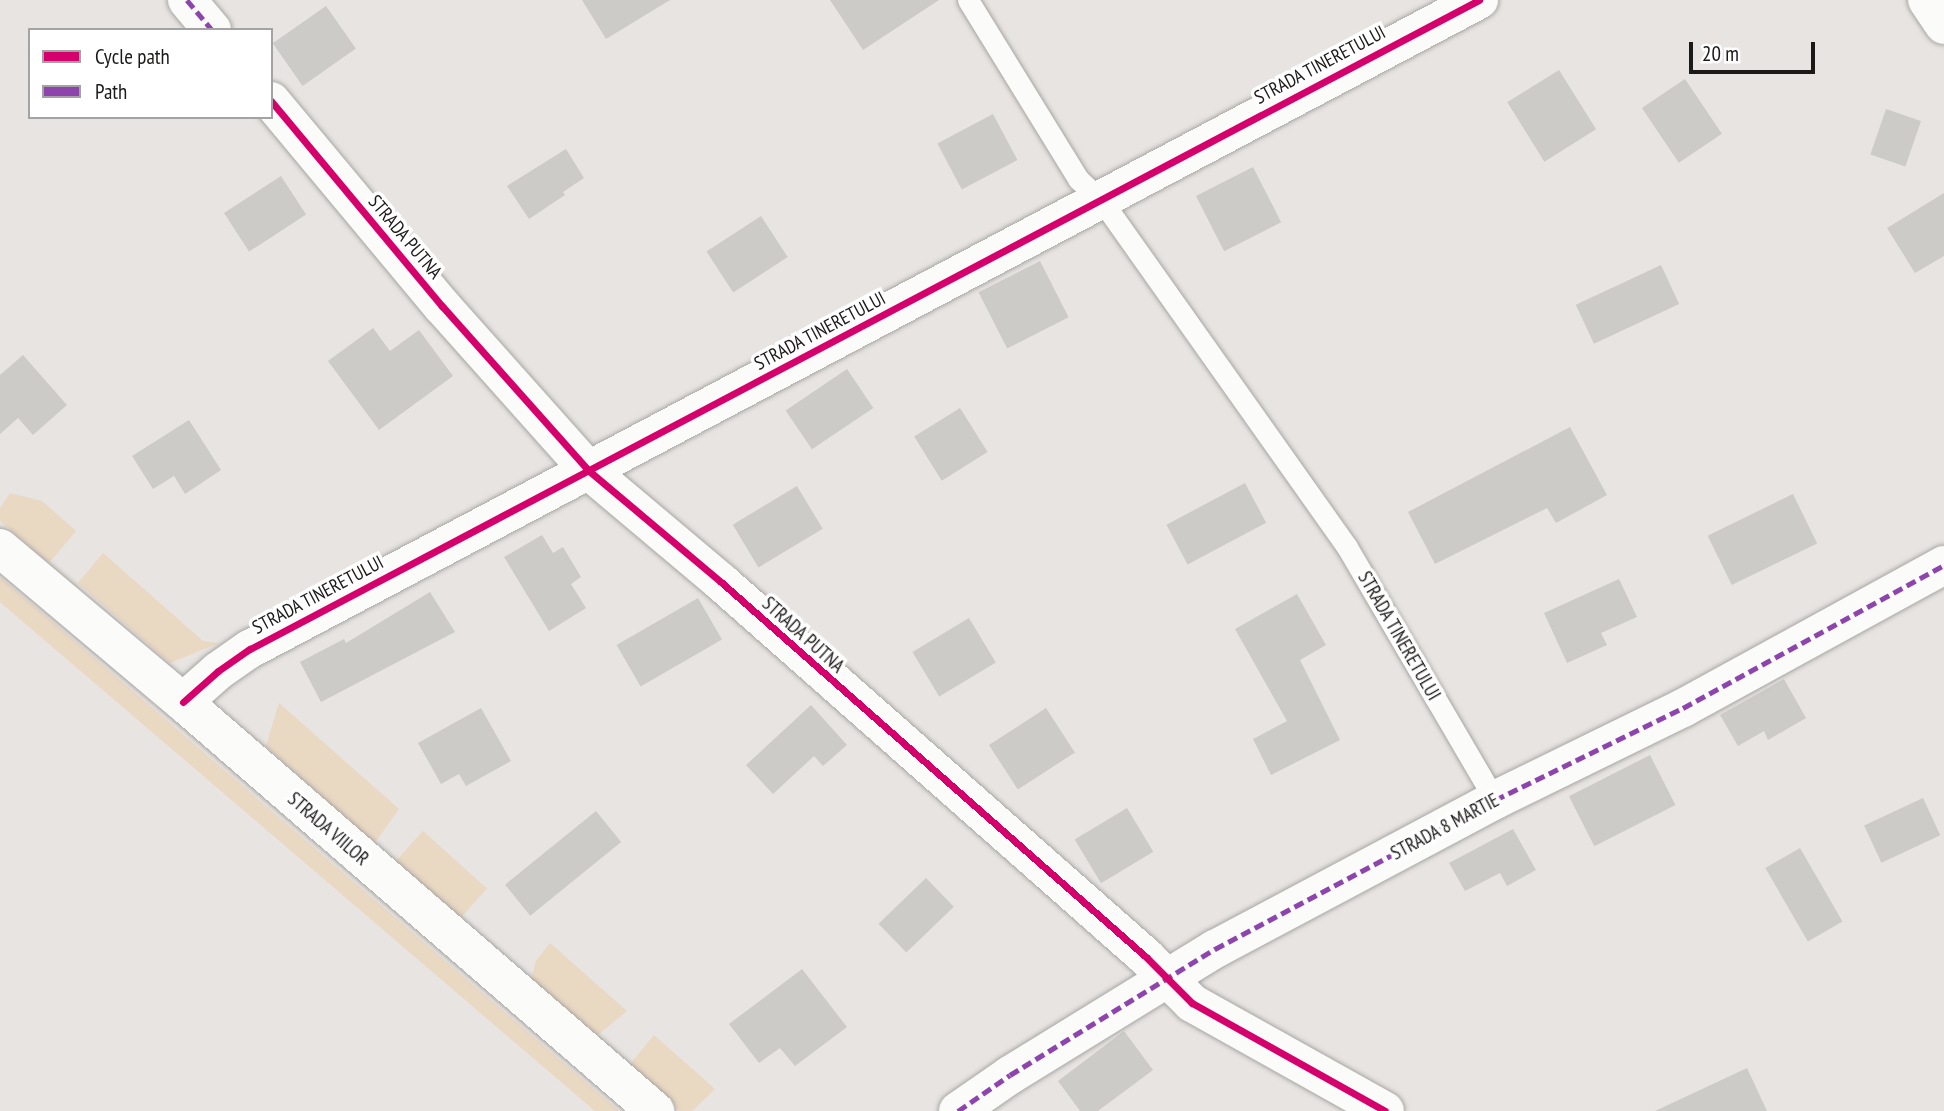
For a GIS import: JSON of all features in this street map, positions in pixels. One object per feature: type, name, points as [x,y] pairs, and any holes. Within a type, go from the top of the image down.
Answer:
[{"type":"street","points":[[187,0],[210,28]]},
{"type":"street","name":"STRADA TINERETULUI","points":[[183,702],[218,671],[250,649],[1479,0]]},
{"type":"street","points":[[1927,0],[1944,26]]},
{"type":"street","name":"STRADA PUTNA","points":[[273,103],[442,306],[588,470],[720,582],[1146,957],[1166,980],[1192,1003],[1222,1023],[1385,1111]]},
{"type":"street","name":"STRADA VIILOR","points":[[0,548],[183,702],[654,1111]]},
{"type":"street","name":"STRADA 8 MARTIE","points":[[958,1111],[1010,1075],[1215,949],[1495,800],[1683,708],[1944,565]]},
{"type":"lane","name":"STRADA TINERETULUI","points":[[968,0],[1078,179],[1102,201],[1347,547],[1495,800]]},
{"type":"shaded area","points":[[10,493],[42,501],[76,531],[49,563],[0,521],[0,508]]},
{"type":"shaded area","points":[[103,553],[203,641],[219,643],[170,663],[78,583]]},
{"type":"shaded area","points":[[0,577],[619,1111],[595,1111],[0,602]]},
{"type":"shaded area","points":[[279,703],[399,809],[374,844],[266,746]]},
{"type":"shaded area","points":[[423,831],[487,889],[460,918],[396,861]]},
{"type":"shaded area","points":[[550,943],[627,1011],[594,1038],[531,980],[536,961]]},
{"type":"shaded area","points":[[654,1035],[715,1089],[692,1111],[680,1111],[628,1067]]},
{"type":"building","points":[[582,0],[670,0],[606,39]]},
{"type":"building","points":[[830,0],[939,0],[863,50]]},
{"type":"building","points":[[326,6],[356,49],[303,86],[273,43]]},
{"type":"building","points":[[1559,70],[1596,129],[1544,162],[1507,102]]},
{"type":"building","points":[[1685,79],[1722,134],[1679,163],[1642,108]]},
{"type":"building","points":[[1886,109],[1921,121],[1905,166],[1870,154]]},
{"type":"building","points":[[993,114],[1017,160],[962,189],[937,144]]},
{"type":"building","points":[[566,149],[584,178],[563,192],[565,195],[529,219],[507,186]]},
{"type":"building","points":[[1253,167],[1281,222],[1224,251],[1196,196]]},
{"type":"building","points":[[281,176],[306,215],[249,252],[224,213]]},
{"type":"building","points":[[1944,193],[1944,256],[1915,273],[1887,228]]},
{"type":"building","points":[[761,216],[788,257],[733,292],[706,251]]},
{"type":"building","points":[[1040,261],[1069,317],[1007,348],[979,292]]},
{"type":"building","points":[[1661,265],[1679,304],[1594,344],[1576,305]]},
{"type":"building","points":[[373,328],[390,351],[419,330],[453,376],[379,430],[328,361]]},
{"type":"building","points":[[23,355],[67,405],[33,435],[18,418],[0,434],[0,375]]},
{"type":"building","points":[[847,369],[873,408],[812,449],[786,410]]},
{"type":"building","points":[[960,408],[988,452],[942,481],[914,437]]},
{"type":"building","points":[[189,420],[221,470],[185,494],[174,476],[153,489],[132,456]]},
{"type":"building","points":[[1570,427],[1607,495],[1556,523],[1547,508],[1435,564],[1408,512]]},
{"type":"building","points":[[1245,483],[1266,523],[1188,565],[1166,525]]},
{"type":"building","points":[[797,486],[823,529],[758,567],[733,525]]},
{"type":"building","points":[[1793,494],[1817,543],[1732,585],[1708,536]]},
{"type":"building","points":[[542,535],[553,553],[563,547],[581,577],[571,584],[586,608],[549,631],[504,557]]},
{"type":"building","points":[[1619,579],[1637,617],[1601,633],[1607,645],[1567,663],[1544,613]]},
{"type":"building","points":[[430,592],[455,632],[321,702],[300,662],[344,639],[346,643]]},
{"type":"building","points":[[1297,594],[1326,645],[1300,660],[1340,740],[1271,775],[1253,739],[1287,721],[1235,629]]},
{"type":"building","points":[[698,598],[722,640],[641,687],[617,645]]},
{"type":"building","points":[[969,618],[996,663],[939,697],[912,652]]},
{"type":"building","points":[[1784,679],[1806,718],[1768,740],[1764,731],[1738,746],[1720,715]]},
{"type":"building","points":[[811,705],[847,745],[823,766],[814,756],[773,794],[746,765]]},
{"type":"building","points":[[481,708],[511,761],[466,786],[459,774],[441,784],[418,743]]},
{"type":"building","points":[[1046,708],[1075,752],[1018,789],[989,745]]},
{"type":"building","points":[[1650,755],[1675,805],[1594,846],[1569,796]]},
{"type":"building","points":[[1923,798],[1940,835],[1881,863],[1864,825]]},
{"type":"building","points":[[1127,808],[1153,852],[1101,883],[1075,839]]},
{"type":"building","points":[[596,811],[621,842],[530,916],[505,885]]},
{"type":"building","points":[[1513,829],[1536,870],[1507,886],[1500,873],[1465,891],[1449,863]]},
{"type":"building","points":[[1800,848],[1842,922],[1808,942],[1765,868]]},
{"type":"building","points":[[926,878],[954,907],[906,953],[879,924]]},
{"type":"building","points":[[802,969],[847,1027],[795,1066],[780,1048],[759,1063],[729,1024]]},
{"type":"building","points":[[1124,1031],[1153,1070],[1098,1111],[1080,1111],[1058,1081]]},
{"type":"building","points":[[1747,1068],[1767,1111],[1655,1111]]},
{"type":"marked path","points":[[187,0],[210,28]]},
{"type":"marked path","points":[[958,1111],[1010,1075],[1215,949],[1495,800],[1683,708],[1944,565]]},
{"type":"cycle path","points":[[183,702],[218,671],[250,649],[1479,0]]},
{"type":"cycle path","points":[[273,103],[442,306],[588,470],[721,582],[1146,957],[1192,1003],[1385,1111]]}]
